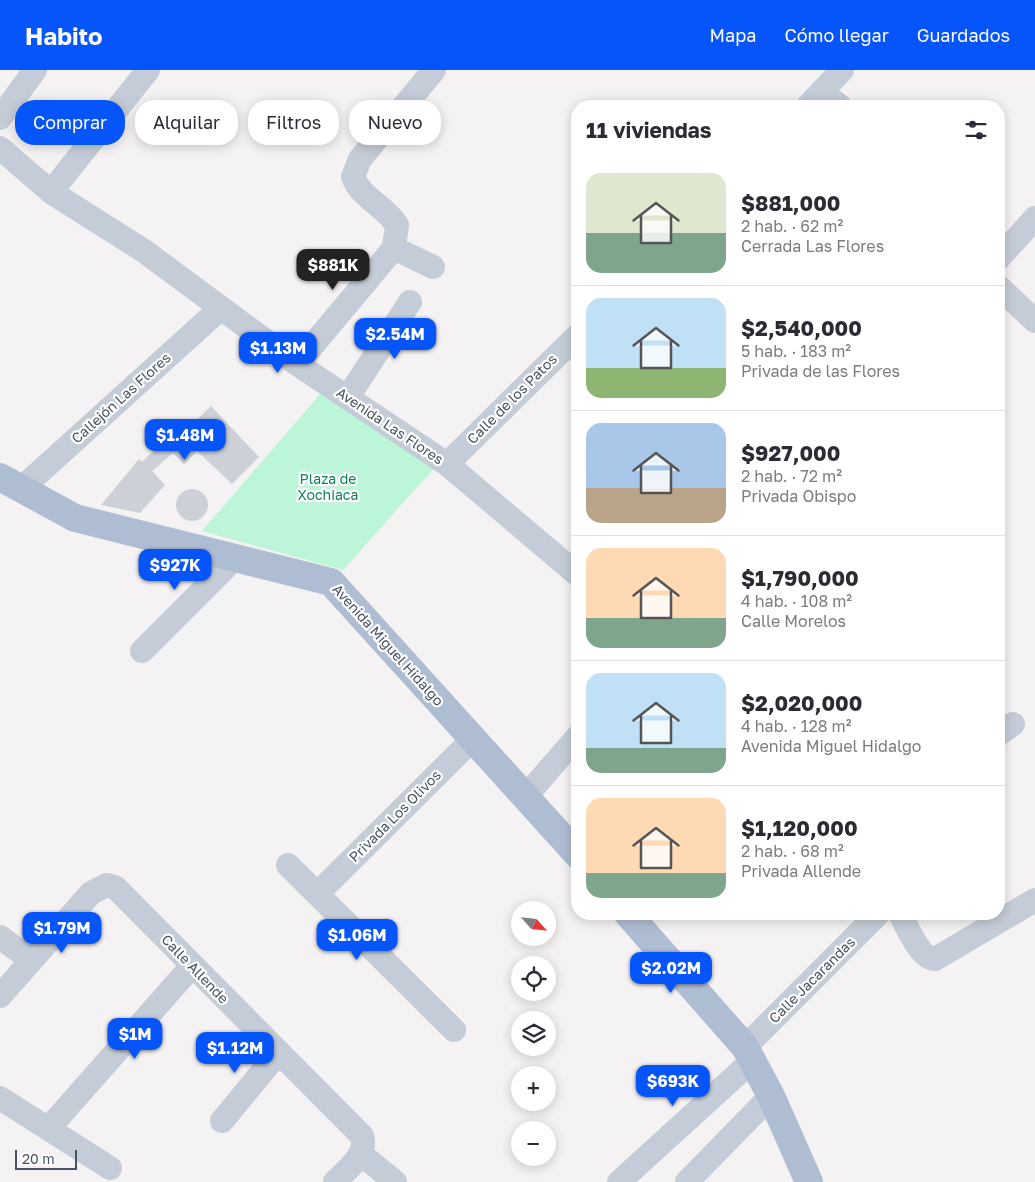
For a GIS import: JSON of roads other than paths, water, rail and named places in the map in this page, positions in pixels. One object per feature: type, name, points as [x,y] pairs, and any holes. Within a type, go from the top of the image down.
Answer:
[{"type":"main road","name":"Avenida Miguel Hidalgo","points":[[11,483],[75,518],[234,559],[327,580],[334,584],[571,847]]},
{"type":"main road","points":[[642,920],[749,1053],[809,1182]]},
{"type":"street","points":[[0,118],[35,70]]},
{"type":"street","points":[[51,192],[148,70]]},
{"type":"street","points":[[298,364],[394,248],[397,225],[393,218],[356,185],[353,176],[355,168],[434,70]]},
{"type":"street","points":[[824,100],[842,70]]},
{"type":"street","name":"Avenida Las Flores","points":[[0,148],[51,192],[144,251],[298,364],[447,464],[571,568]]},
{"type":"street","points":[[1005,245],[1035,218]]},
{"type":"street","points":[[394,248],[433,267]]},
{"type":"street","points":[[1005,294],[1035,321]]},
{"type":"street","points":[[348,397],[410,302]]},
{"type":"street","name":"Callejón Las Flores","points":[[11,483],[221,308]]},
{"type":"street","name":"Calle de los Patos","points":[[447,464],[571,342]]},
{"type":"street","points":[[142,650],[234,559]]},
{"type":"street","name":"Privada Los Olivos","points":[[317,894],[473,739]]},
{"type":"street","points":[[526,796],[571,744]]},
{"type":"street","points":[[288,865],[454,1030]]},
{"type":"street","name":"Calle Allende","points":[[31,960],[91,893],[107,885],[124,894],[278,1053],[358,1130],[362,1148],[395,1182]]},
{"type":"street","points":[[1005,918],[1035,900]]},
{"type":"street","name":"Calle Jacarandas","points":[[618,1182],[749,1053],[872,920]]},
{"type":"street","points":[[903,920],[923,954],[930,959],[939,957],[1001,920]]},
{"type":"street","points":[[0,937],[31,960],[0,996]]},
{"type":"street","points":[[48,1130],[192,966]]},
{"type":"street","points":[[222,1121],[278,1053]]},
{"type":"street","points":[[688,1182],[770,1096]]},
{"type":"street","points":[[0,1098],[110,1168]]},
{"type":"street","points":[[335,1182],[362,1148]]},
{"type":"park label","name":"Plaza de Xochiaca","points":[[328,488]]}]
